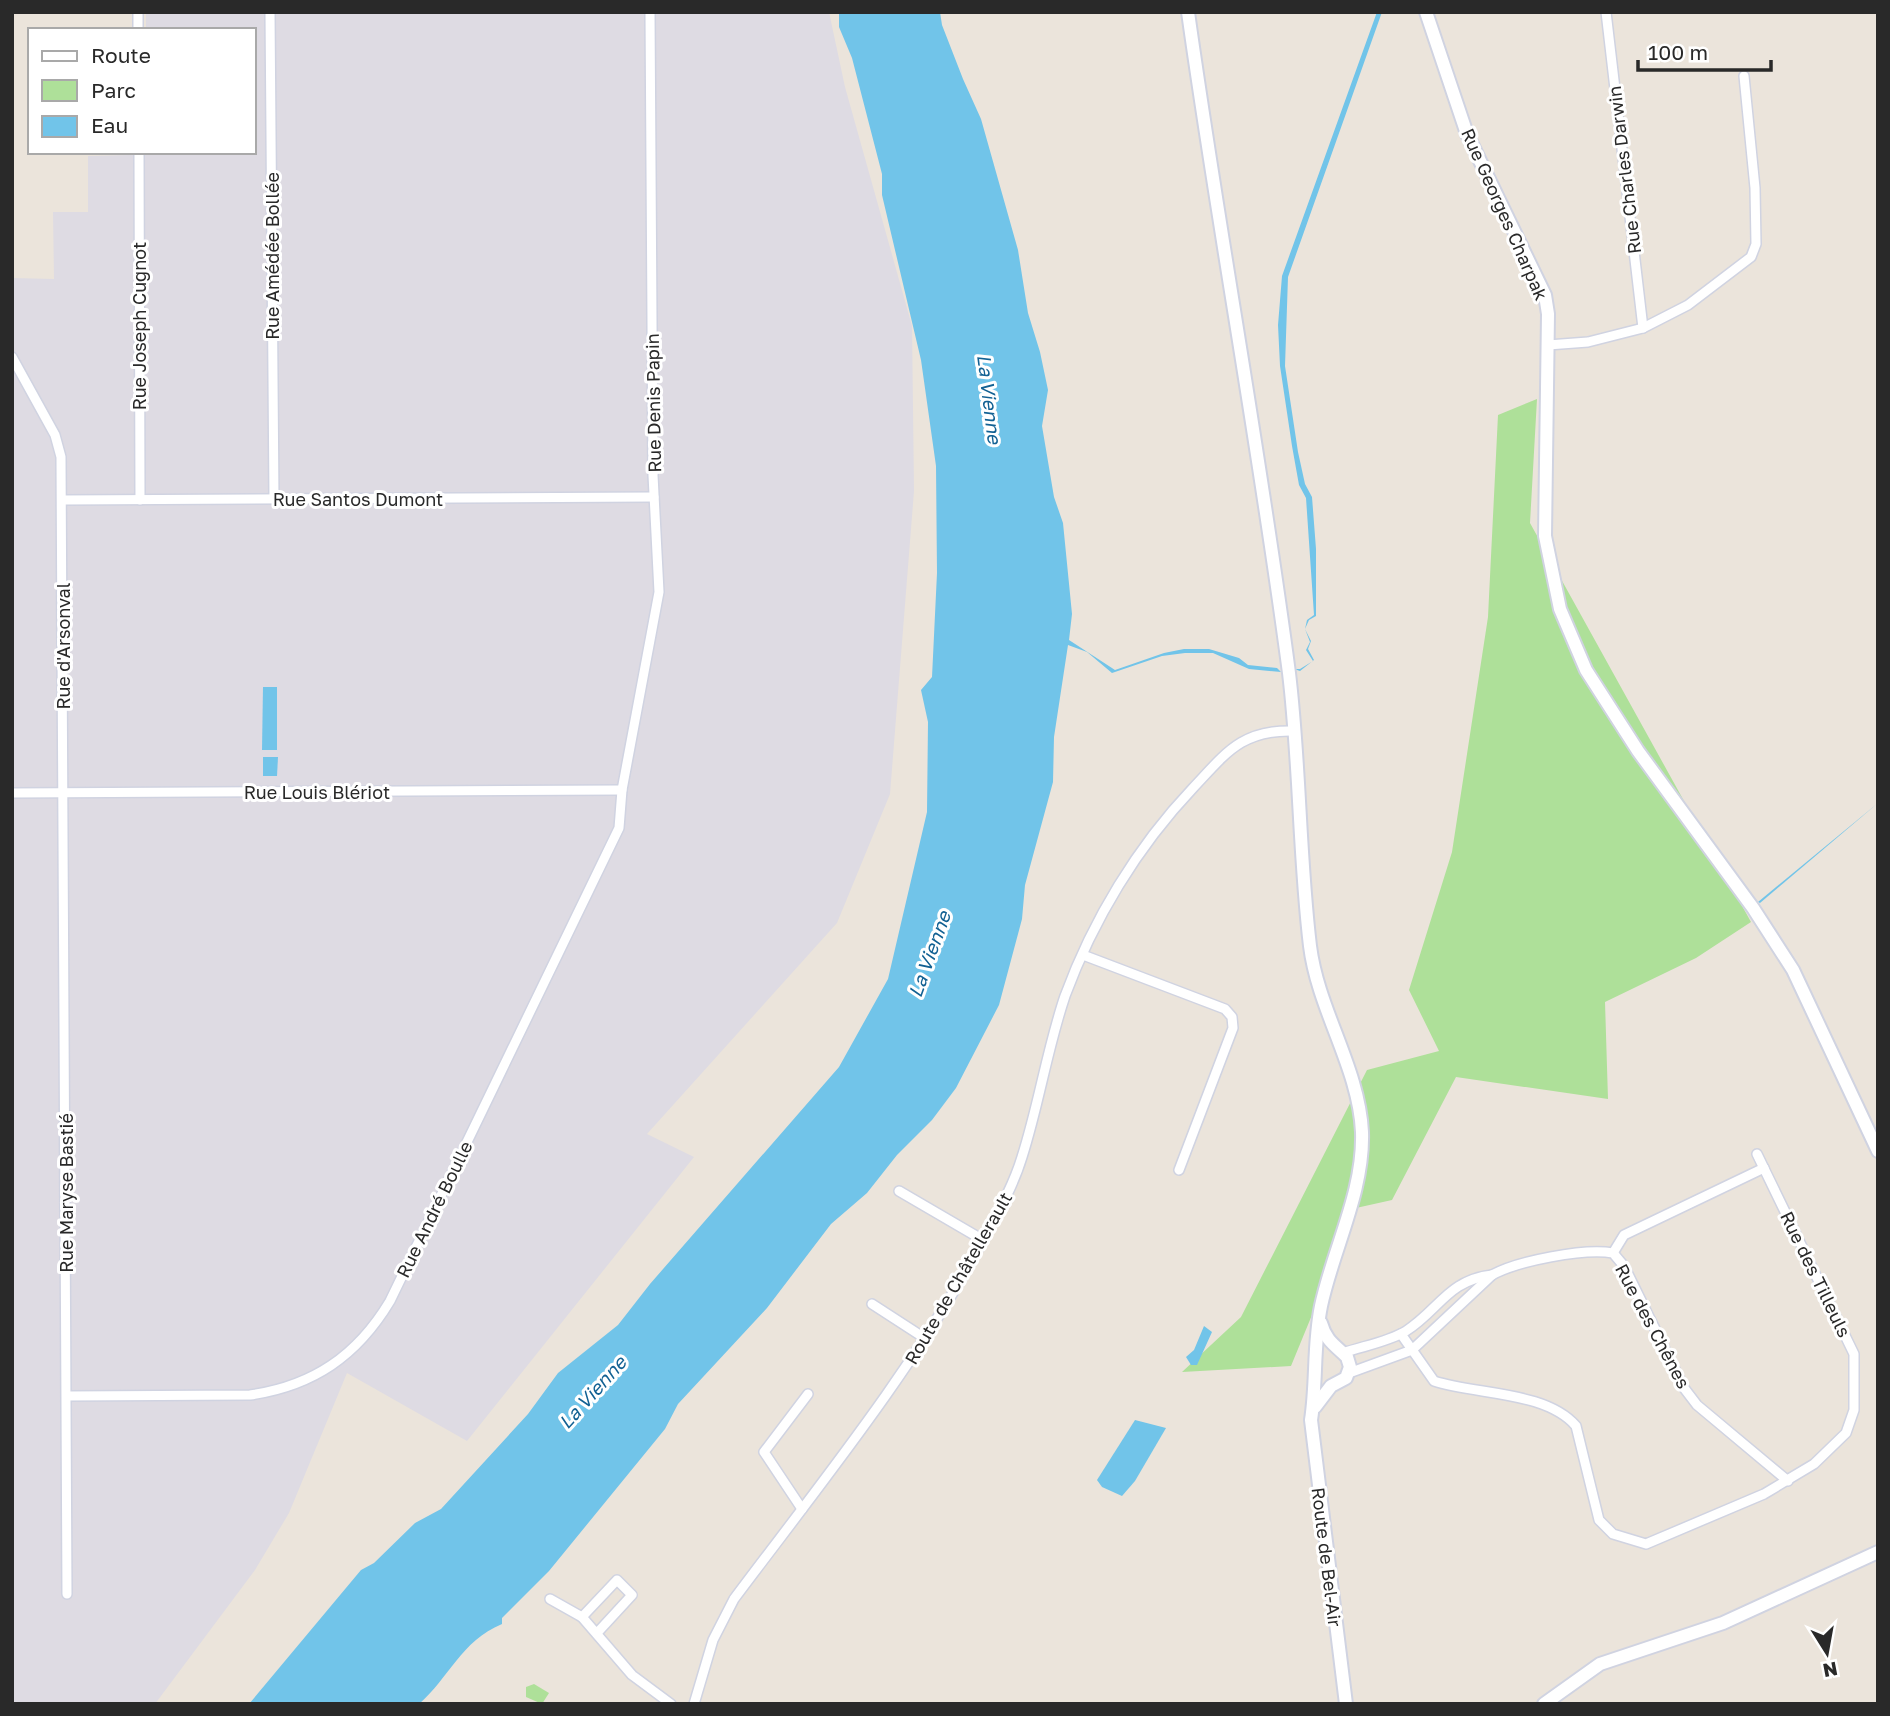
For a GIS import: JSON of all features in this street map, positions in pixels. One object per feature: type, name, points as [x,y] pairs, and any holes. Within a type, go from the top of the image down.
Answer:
[{"type":"street","name":"Rue Amédée Bollée","points":[[270,12],[274,499]]},
{"type":"street","name":"Rue Denis Papin","points":[[622,790],[658,602],[654,497],[650,12]]},
{"type":"street","points":[[1188,12],[1284,637],[1295,731],[1311,955],[1325,1007],[1357,1100],[1362,1130],[1356,1184],[1319,1316],[1317,1356],[1313,1366],[1315,1377],[1331,1385]]},
{"type":"street","name":"Rue Georges Charpak","points":[[1426,12],[1467,134],[1545,295],[1548,345],[1545,536],[1554,589],[1587,670],[1638,751],[1753,908],[1793,970],[1878,1151]]},
{"type":"street","name":"Rue Charles Darwin","points":[[1606,12],[1643,327]]},
{"type":"street","points":[[1548,345],[1588,342],[1643,327],[1688,306],[1746,263],[1756,244],[1754,176],[1744,76]]},
{"type":"street","name":"Rue Joseph Cugnot","points":[[139,154],[140,500]]},
{"type":"street","name":"Rue d'Arsonval","points":[[12,357],[58,442],[62,500],[64,793]]},
{"type":"street","name":"Rue Santos Dumont","points":[[62,500],[654,497]]},
{"type":"street","name":"Route de Châtellerault","points":[[694,1704],[713,1640],[734,1599],[926,1339],[983,1240],[1021,1161],[1054,1032],[1083,955],[1110,900],[1176,806],[1220,759],[1249,736],[1295,731]]},
{"type":"street","name":"Rue Louis Blériot","points":[[12,793],[622,790]]},
{"type":"street","name":"Rue André Boulle","points":[[67,1396],[250,1395],[272,1392],[294,1386],[331,1367],[361,1342],[390,1301],[619,828],[622,790]]},
{"type":"street","name":"Rue Maryse Bastié","points":[[64,793],[66,1594]]},
{"type":"street","points":[[1083,955],[1226,1009],[1232,1017],[1233,1028],[1178,1170]]},
{"type":"street","name":"Rue des Tilleuls","points":[[1401,1334],[1434,1381],[1548,1405],[1566,1414],[1576,1426],[1600,1520],[1613,1534],[1632,1542],[1646,1544],[1675,1534],[1788,1480],[1814,1464],[1846,1433],[1854,1410],[1854,1354],[1757,1154]]},
{"type":"street","points":[[1612,1253],[1624,1235],[1764,1168]]},
{"type":"street","points":[[899,1191],[983,1240]]},
{"type":"street","name":"Rue des Chênes","points":[[1349,1373],[1412,1350],[1492,1275],[1505,1268],[1578,1254],[1612,1253],[1624,1266],[1684,1388],[1697,1405],[1788,1480]]},
{"type":"street","name":"Rue des Chênes","points":[[1339,1351],[1401,1334],[1416,1324],[1453,1288],[1475,1277],[1492,1275]]},
{"type":"street","points":[[872,1304],[926,1339]]},
{"type":"street","points":[[1312,1411],[1331,1385],[1342,1382],[1349,1373],[1349,1362],[1324,1334],[1319,1316]]},
{"type":"street","points":[[1317,1356],[1325,1350],[1339,1351]]},
{"type":"street","name":"Route de Bel-Air","points":[[1315,1377],[1311,1438],[1346,1704]]},
{"type":"street","points":[[802,1509],[764,1452],[808,1394]]},
{"type":"street","points":[[1544,1704],[1600,1664],[1723,1623],[1878,1552]]},
{"type":"street","points":[[582,1617],[617,1580],[632,1595],[597,1633]]},
{"type":"street","points":[[550,1599],[582,1617],[632,1675],[671,1704]]},
{"type":"shaded area","points":[[146,12],[829,12],[845,87],[912,326],[914,491],[890,794],[837,923],[647,1134],[694,1157],[467,1441],[347,1373],[289,1513],[255,1570],[155,1704],[12,1704],[12,278],[54,279],[53,212],[88,212],[88,156],[256,154],[256,28],[146,28]]},
{"type":"green space","points":[[1537,399],[1530,523],[1751,922],[1696,958],[1605,1002],[1608,1099],[1456,1077],[1392,1200],[1356,1208],[1291,1366],[1182,1372],[1241,1317],[1367,1070],[1439,1051],[1409,990],[1452,852],[1488,617],[1498,415]]},
{"type":"green space","points":[[534,1684],[549,1693],[542,1704],[526,1697],[526,1687]]},
{"type":"water","name":"La Vienne","points":[[839,12],[940,12],[942,25],[981,119],[1018,250],[1028,313],[1048,390],[1042,426],[1054,497],[1063,523],[1072,614],[1069,640],[1115,670],[1164,653],[1184,649],[1209,649],[1239,658],[1248,665],[1277,668],[1281,672],[1249,669],[1213,653],[1185,653],[1162,656],[1112,673],[1087,652],[1068,645],[1054,737],[1053,782],[1025,885],[1022,919],[999,1005],[956,1088],[932,1120],[897,1155],[867,1193],[831,1224],[767,1308],[678,1404],[665,1429],[549,1571],[502,1618],[502,1624],[488,1631],[466,1650],[419,1704],[249,1704],[361,1570],[374,1563],[415,1523],[441,1509],[528,1414],[558,1373],[618,1325],[650,1284],[839,1067],[888,979],[927,812],[928,722],[921,690],[932,677],[937,573],[936,466],[921,360],[882,195],[882,174],[852,58],[839,27]]},
{"type":"water","points":[[1377,12],[1382,12],[1288,277],[1285,366],[1298,452],[1305,484],[1312,497],[1316,549],[1316,616],[1309,620],[1305,629],[1307,620],[1314,615],[1306,498],[1299,485],[1280,366],[1278,325],[1282,276]]},
{"type":"water","points":[[1305,629],[1311,641],[1308,649],[1313,661],[1306,650],[1310,642]]},
{"type":"water","points":[[263,687],[277,687],[277,750],[262,750]]},
{"type":"water","points":[[263,757],[278,757],[277,776],[263,776]]},
{"type":"water","points":[[1878,803],[1760,903],[1758,902]]},
{"type":"water","points":[[1204,1326],[1212,1332],[1197,1365],[1191,1365],[1186,1357],[1194,1350]]},
{"type":"water","points":[[1135,1420],[1166,1428],[1135,1481],[1122,1496],[1102,1487],[1097,1480]]}]
